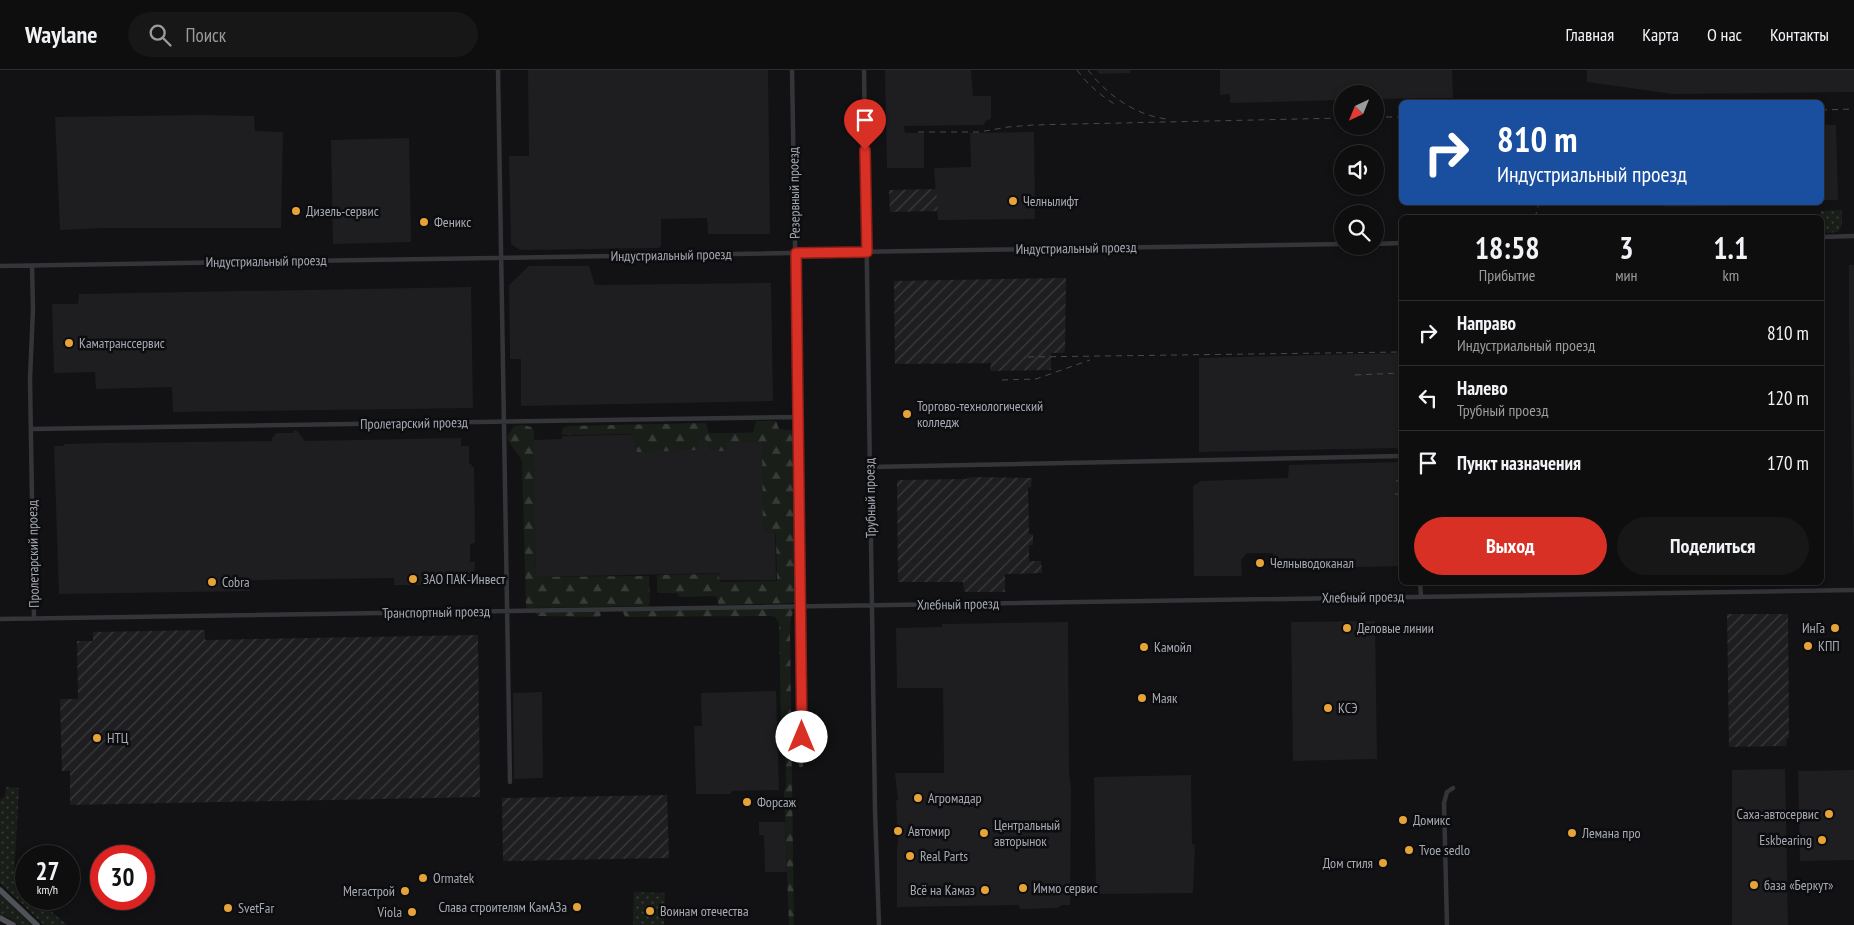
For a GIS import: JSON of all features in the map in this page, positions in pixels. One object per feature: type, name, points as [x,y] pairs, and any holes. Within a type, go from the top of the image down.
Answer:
[{"type":"main road","points":[[0,890],[37,925]]},
{"type":"main road","points":[[0,918],[13,925]]},
{"type":"street","points":[[498,70],[510,782]]},
{"type":"street","name":"Резервный проезд","points":[[792,70],[802,765]]},
{"type":"street","name":"Трубный проезд","points":[[864,70],[875,819],[879,925]]},
{"type":"street","points":[[1824,237],[1854,236]]},
{"type":"street","points":[[1384,244],[1399,243]]},
{"type":"street","name":"Индустриальный проезд","points":[[0,266],[1334,244]]},
{"type":"street","name":"Пролетарский проезд","points":[[32,266],[33,310],[30,379],[34,618]]},
{"type":"street","name":"Пролетарский проезд","points":[[31,429],[798,417]]},
{"type":"street","points":[[870,467],[1399,456]]},
{"type":"street","points":[[1420,585],[1421,596]]},
{"type":"street","name":"Хлебный проезд","points":[[872,605],[1854,590]]},
{"type":"street","name":"Транспортный проезд","points":[[0,620],[872,605]]},
{"type":"street","points":[[1448,925],[1444,803],[1447,792],[1453,788]]},
{"type":"shaded area","points":[[528,70],[768,70],[770,234],[708,234],[707,218],[661,219],[661,246],[659,248],[520,250],[511,244],[509,156],[529,156]]},
{"type":"shaded area","points":[[885,70],[971,70],[973,96],[991,96],[991,119],[987,120],[983,125],[904,126],[905,133],[924,133],[924,168],[887,168]]},
{"type":"shaded area","points":[[1096,70],[1130,70],[1130,73],[1100,74]]},
{"type":"shaded area","points":[[1220,70],[1452,70],[1453,98],[1384,99],[1384,85],[1334,85],[1334,100],[1230,103],[1230,94],[1220,95]]},
{"type":"shaded area","points":[[1587,70],[1854,70],[1854,92],[1673,94],[1587,82]]},
{"type":"shaded area","points":[[254,116],[255,131],[283,132],[281,228],[104,228],[60,230],[55,117]]},
{"type":"shaded area","points":[[1824,125],[1836,125],[1838,200],[1824,200]]},
{"type":"shaded area","points":[[1034,132],[1035,219],[938,220],[934,168],[971,167],[970,133]]},
{"type":"shaded area","points":[[409,138],[411,242],[333,244],[331,140]]},
{"type":"shaded area","points":[[936,189],[938,211],[890,212],[889,190]]},
{"type":"shaded area","points":[[1665,205],[1747,205],[1747,206],[1665,207]]},
{"type":"shaded area","points":[[1849,265],[1854,265],[1854,564],[1849,326]]},
{"type":"shaded area","points":[[529,266],[589,266],[595,285],[771,283],[773,401],[521,406],[521,359],[510,359],[509,285]]},
{"type":"shaded area","points":[[1066,278],[1065,351],[1063,353],[1051,353],[1051,370],[990,371],[991,363],[895,364],[894,281]]},
{"type":"shaded area","name":"Каматранссервис","points":[[471,287],[473,408],[173,412],[172,387],[96,389],[95,372],[54,373],[52,304],[78,304],[79,294]]},
{"type":"shaded area","points":[[1399,353],[1399,448],[1199,452],[1199,358]]},
{"type":"shaded area","points":[[294,430],[305,441],[461,438],[461,446],[469,446],[469,463],[474,467],[475,543],[470,544],[470,562],[475,562],[473,585],[394,585],[394,578],[250,580],[250,591],[59,594],[54,446],[102,443],[272,441],[276,433],[293,433]]},
{"type":"shaded area","points":[[773,432],[776,580],[719,580],[719,573],[536,577],[533,440],[562,439],[562,436]]},
{"type":"shaded area","points":[[1399,462],[1399,566],[1281,569],[1281,562],[1275,562],[1273,553],[1247,553],[1241,560],[1242,576],[1194,576],[1193,486],[1201,481],[1288,478],[1289,465]]},
{"type":"shaded area","points":[[975,477],[1032,478],[1031,487],[1028,488],[1029,534],[1033,534],[1033,545],[1029,545],[1029,561],[1041,561],[1042,573],[1005,574],[1005,592],[966,592],[964,591],[963,582],[898,582],[897,482],[899,480],[967,479]]},
{"type":"shaded area","points":[[1727,614],[1788,614],[1789,738],[1787,738],[1786,746],[1729,747]]},
{"type":"shaded area","points":[[1375,621],[1377,759],[1293,761],[1291,622]]},
{"type":"shaded area","points":[[1068,622],[1069,772],[1071,790],[1070,905],[1062,905],[1057,908],[1025,909],[1020,909],[1019,905],[897,907],[898,841],[896,800],[898,800],[895,773],[944,773],[943,688],[897,688],[896,628],[942,627],[942,624]]},
{"type":"shaded area","points":[[205,630],[205,640],[478,635],[480,797],[70,805],[70,771],[62,771],[60,699],[78,699],[77,641],[93,641],[93,632]]},
{"type":"shaded area","points":[[776,691],[779,790],[731,791],[731,794],[696,794],[694,726],[702,726],[701,693]]},
{"type":"shaded area","points":[[542,692],[543,778],[514,779],[513,693]]},
{"type":"shaded area","points":[[1785,769],[1788,925],[1732,925],[1732,770]]},
{"type":"shaded area","points":[[1854,770],[1854,860],[1800,861],[1798,771]]},
{"type":"shaded area","points":[[1191,775],[1192,844],[1195,845],[1193,893],[1096,894],[1094,777]]},
{"type":"shaded area","points":[[667,795],[669,858],[503,861],[502,798]]},
{"type":"shaded area","points":[[759,822],[785,822],[787,872],[765,872],[764,835],[759,835]]},
{"type":"green space","points":[[1842,210],[1842,225],[1838,232],[1826,233],[1824,231],[1824,215],[1820,215],[1820,211]]},
{"type":"green space","points":[[756,421],[776,421],[779,429],[794,432],[796,600],[793,603],[719,605],[716,596],[680,597],[677,593],[658,593],[657,575],[718,574],[720,582],[777,581],[776,534],[763,533],[762,444],[760,442],[728,442],[726,451],[711,451],[708,448],[708,442],[704,438],[699,441],[698,450],[637,452],[632,434],[564,435],[561,434],[563,428],[567,426],[706,423],[709,434],[753,433]]},
{"type":"green space","points":[[523,425],[531,427],[534,431],[536,577],[649,576],[650,603],[648,606],[526,607],[522,461],[507,437],[514,426]]},
{"type":"green space","points":[[792,608],[790,632],[794,925],[789,925],[784,791],[786,787],[785,725],[781,722],[779,623],[775,617],[770,616],[625,617],[623,612],[624,610]]},
{"type":"green space","points":[[599,610],[601,615],[599,617],[538,616],[536,614],[536,612]]},
{"type":"green space","points":[[6,787],[19,788],[15,845],[15,897],[0,883],[0,800],[5,796]]},
{"type":"green space","points":[[634,892],[665,893],[664,925],[633,925]]},
{"type":"green space","points":[[0,894],[32,925],[18,925],[8,917],[0,915]]},
{"type":"green space","points":[[28,910],[50,910],[67,925],[44,925]]},
{"type":"railway","points":[[1077,70],[1095,89],[1116,105]]},
{"type":"railway","points":[[1088,70],[1113,95],[1133,109],[1167,119]]},
{"type":"railway","points":[[1824,110],[1854,109]]},
{"type":"railway","points":[[1384,117],[1399,117]]},
{"type":"railway","points":[[918,132],[979,132],[1033,125],[1334,118]]},
{"type":"railway","points":[[1536,215],[1538,205]]},
{"type":"railway","points":[[1028,357],[1399,352]]},
{"type":"railway","points":[[1002,380],[1036,379],[1090,360]]},
{"type":"railway","points":[[1355,375],[1399,373]]},
{"type":"place","name":"Челнылифт","points":[[1013,201]]},
{"type":"place","name":"Дизель-сервис","points":[[296,211]]},
{"type":"place","name":"Феникс","points":[[424,222]]},
{"type":"place","name":"Каматранссервис","points":[[69,343]]},
{"type":"place","name":"Торгово-технологический колледж","points":[[907,414]]},
{"type":"place","name":"Челныводоканал","points":[[1260,563]]},
{"type":"place","name":"ЗАО ПАК-Инвест","points":[[413,579]]},
{"type":"place","name":"Cobra","points":[[212,582]]},
{"type":"place","name":"Деловые линии","points":[[1347,628]]},
{"type":"place","name":"ИнГа","points":[[1835,628]]},
{"type":"place","name":"КПП","points":[[1808,646]]},
{"type":"place","name":"Камойл","points":[[1144,647]]},
{"type":"place","name":"Маяк","points":[[1142,698]]},
{"type":"place","name":"КСЭ","points":[[1328,708]]},
{"type":"place","name":"НТЦ","points":[[97,738]]},
{"type":"place","name":"Агромадар","points":[[918,798]]},
{"type":"place","name":"Форсаж","points":[[747,802]]},
{"type":"place","name":"Саха-автосервис","points":[[1829,814]]},
{"type":"place","name":"Домикс","points":[[1403,820]]},
{"type":"place","name":"Автомир","points":[[898,831]]},
{"type":"place","name":"Центральный авторынок","points":[[984,833]]},
{"type":"place","name":"Лемана про","points":[[1572,833]]},
{"type":"place","name":"Eskbearing","points":[[1822,840]]},
{"type":"place","name":"Tvoe sedlo","points":[[1409,850]]},
{"type":"place","name":"Real Parts","points":[[910,856]]},
{"type":"place","name":"Дом стиля","points":[[1383,863]]},
{"type":"place","name":"Ormatek","points":[[423,878]]},
{"type":"place","name":"база «Беркут»","points":[[1754,885]]},
{"type":"place","name":"Иммо сервис","points":[[1023,888]]},
{"type":"place","name":"Всё на Камаз","points":[[985,890]]},
{"type":"place","name":"Мегастрой","points":[[405,891]]},
{"type":"place","name":"Слава строителям КамАЗа","points":[[577,907]]},
{"type":"place","name":"SvetFar","points":[[228,908]]},
{"type":"place","name":"Воинам отечества","points":[[650,911]]},
{"type":"place","name":"Viola","points":[[412,912]]},
{"type":"route","points":[[802,737],[796,253],[867,252],[865,150]]}]
